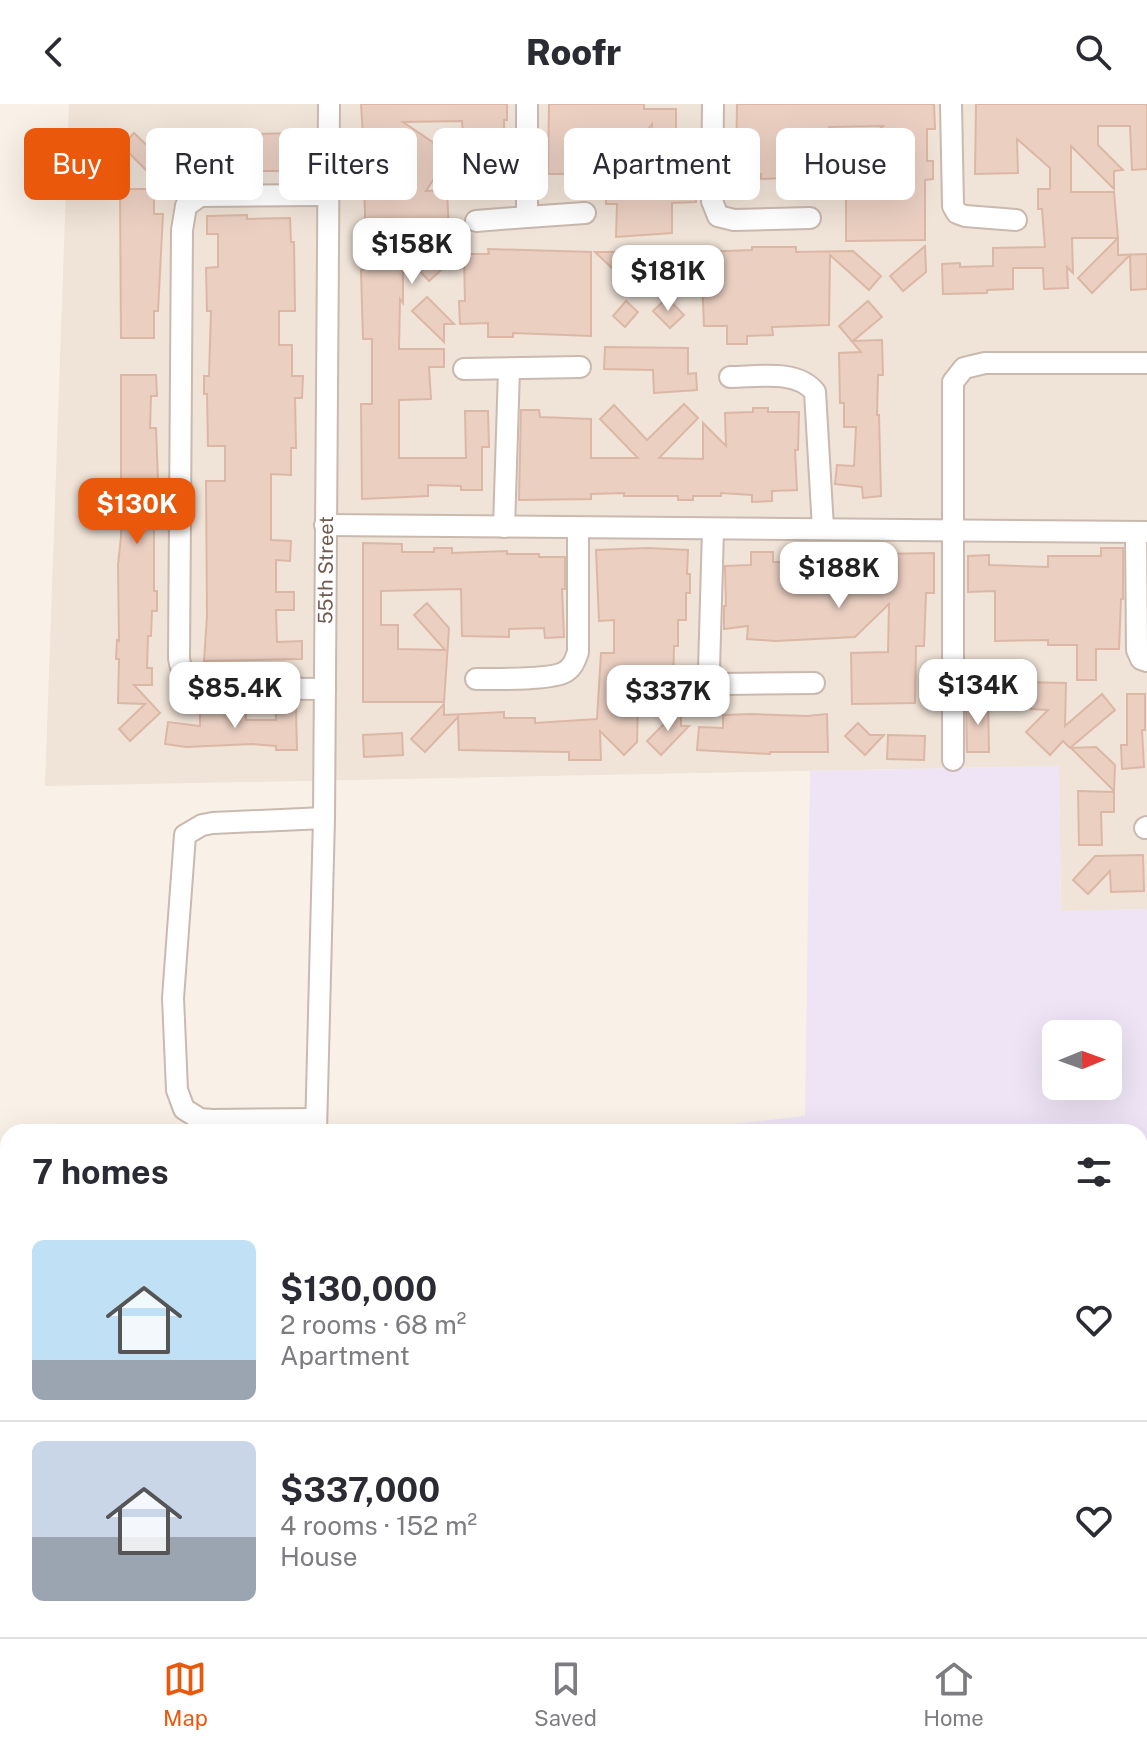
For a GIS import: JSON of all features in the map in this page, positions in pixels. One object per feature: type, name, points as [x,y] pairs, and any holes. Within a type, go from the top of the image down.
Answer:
[{"type":"street","name":"55th Street","points":[[329,104],[329,128]]},
{"type":"street","points":[[527,104],[527,217]]},
{"type":"street","points":[[713,104],[712,201],[718,216],[734,220],[810,218]]},
{"type":"street","points":[[951,104],[953,206],[957,213],[965,216],[1016,220]]},
{"type":"street","points":[[279,195],[200,196],[186,206],[182,230],[179,658],[185,677],[200,688],[325,689]]},
{"type":"street","name":"55th Street","points":[[316,1124],[324,818],[328,200]]},
{"type":"street","points":[[476,221],[585,213]]},
{"type":"street","points":[[953,760],[951,390],[957,375],[964,368],[985,363],[1147,363]]},
{"type":"street","points":[[464,369],[580,367]]},
{"type":"street","points":[[504,527],[509,370]]},
{"type":"street","points":[[730,377],[797,378],[808,383],[815,392],[823,528]]},
{"type":"street","points":[[325,525],[1142,532],[1137,650],[1141,659],[1147,661]]},
{"type":"street","points":[[476,679],[563,673],[573,665],[578,652],[578,528]]},
{"type":"street","points":[[713,530],[709,669],[713,676],[724,684],[814,683]]},
{"type":"street","points":[[281,1124],[212,1120],[190,1115],[184,1109],[177,1090],[173,998],[182,841],[185,835],[202,825],[213,823],[324,818]]},
{"type":"shaded area","points":[[69,104],[1147,104],[1147,909],[1061,911],[1059,766],[45,786],[66,200],[130,200],[130,128],[68,128]]},
{"type":"shaded area","points":[[1059,766],[1061,911],[1147,909],[1147,1124],[732,1124],[805,1116],[810,771]]},
{"type":"building","points":[[361,104],[507,104],[504,128],[462,128],[462,121],[403,122],[412,128],[362,128]]},
{"type":"building","points":[[549,104],[644,104],[644,109],[676,109],[676,128],[652,128],[652,124],[649,128],[564,128],[564,174],[548,174]]},
{"type":"building","points":[[737,104],[934,104],[935,129],[927,129],[927,161],[933,161],[933,179],[925,180],[925,240],[846,241],[846,200],[915,200],[915,128],[776,128],[776,178],[761,179],[760,128],[737,128]]},
{"type":"building","points":[[976,104],[1147,104],[1147,169],[1132,170],[1130,126],[1098,126],[1098,145],[1123,170],[1114,171],[1114,189],[1071,146],[1071,192],[1114,192],[1118,238],[1072,238],[1073,273],[1067,267],[1068,288],[1044,289],[1043,268],[1013,268],[1013,289],[943,294],[942,264],[993,266],[993,248],[1045,247],[1038,189],[1050,189],[1050,168],[1017,139],[1018,173],[975,174]]},
{"type":"building","points":[[417,132],[433,142],[433,180],[426,191],[433,191],[433,200],[447,200],[449,234],[403,234],[399,349],[444,349],[444,367],[429,367],[431,399],[399,400],[399,458],[466,458],[465,411],[488,411],[489,447],[482,447],[482,490],[428,485],[428,496],[362,499],[361,404],[372,404],[372,339],[363,339],[361,270],[367,269],[364,200],[417,200]]},
{"type":"building","points":[[134,133],[146,144],[146,170],[130,154],[130,137]]},
{"type":"building","points":[[279,133],[279,171],[263,171],[263,134]]},
{"type":"building","points":[[130,189],[146,189],[146,200],[154,200],[154,214],[163,214],[154,338],[121,338],[120,200],[130,200]]},
{"type":"building","points":[[606,200],[696,200],[672,203],[672,233],[616,237],[617,204],[606,204]]},
{"type":"building","points":[[247,215],[247,219],[290,218],[291,242],[294,242],[295,311],[279,311],[279,345],[292,345],[292,376],[303,376],[302,398],[295,398],[296,448],[291,448],[291,475],[271,474],[271,540],[291,541],[290,561],[276,560],[276,592],[294,592],[294,610],[276,610],[277,642],[302,641],[302,659],[204,661],[207,616],[206,481],[225,481],[225,446],[208,446],[207,394],[204,394],[204,376],[209,376],[211,311],[207,311],[206,268],[218,267],[218,234],[207,234],[207,216]]},
{"type":"building","points":[[1118,238],[1118,255],[1147,254],[1147,289],[1131,290],[1130,255],[1092,293],[1078,278]]},
{"type":"building","points":[[454,239],[464,249],[429,281],[419,270]]},
{"type":"building","points":[[925,246],[926,272],[903,291],[890,276]]},
{"type":"building","points":[[752,247],[796,247],[796,252],[853,251],[881,276],[869,290],[830,255],[829,325],[772,327],[773,335],[747,336],[747,344],[727,344],[727,326],[704,326],[701,252],[752,250]]},
{"type":"building","points":[[488,249],[591,252],[591,336],[513,333],[513,337],[488,337],[488,323],[460,324],[459,301],[465,301],[464,254],[489,254]]},
{"type":"building","points":[[595,252],[621,252],[643,273],[631,286]]},
{"type":"building","points":[[671,256],[684,270],[668,287],[654,273]]},
{"type":"building","points":[[427,297],[454,324],[444,324],[444,342],[412,311]]},
{"type":"building","points":[[667,298],[684,315],[670,328],[653,311]]},
{"type":"building","points":[[626,301],[638,312],[625,327],[613,316]]},
{"type":"building","points":[[868,301],[882,317],[853,341],[882,340],[883,375],[878,375],[877,415],[881,496],[863,498],[862,487],[835,484],[837,465],[854,466],[856,427],[844,427],[839,353],[861,352],[839,326]]},
{"type":"building","points":[[605,347],[688,348],[688,374],[696,373],[697,390],[654,393],[653,370],[604,369]]},
{"type":"building","points":[[121,375],[156,375],[157,396],[151,396],[150,428],[156,428],[158,480],[161,480],[161,501],[154,501],[154,591],[157,591],[157,611],[152,611],[151,636],[148,636],[147,668],[152,668],[152,685],[134,685],[160,713],[130,741],[119,729],[145,704],[118,703],[119,659],[116,659],[121,537]]},
{"type":"building","points":[[684,404],[698,418],[659,458],[703,459],[703,423],[726,446],[725,413],[753,412],[753,408],[768,408],[768,412],[799,412],[798,450],[795,450],[797,490],[772,491],[772,501],[752,502],[752,495],[721,493],[721,496],[693,496],[693,500],[678,500],[678,496],[624,496],[624,493],[591,494],[591,499],[519,500],[521,410],[539,410],[540,417],[591,419],[591,458],[638,458],[600,419],[614,405],[647,440]]},
{"type":"building","points":[[363,543],[402,544],[402,552],[434,552],[434,548],[452,548],[452,553],[507,551],[507,554],[565,557],[565,589],[562,589],[564,637],[545,638],[544,628],[509,629],[509,637],[462,636],[461,589],[381,591],[381,625],[398,625],[398,649],[445,650],[414,615],[427,603],[449,628],[444,702],[363,702]]},
{"type":"building","points":[[1101,548],[1123,548],[1123,599],[1119,649],[1096,649],[1096,680],[1077,680],[1077,645],[1048,645],[1048,640],[995,641],[995,591],[968,592],[968,556],[989,555],[989,565],[1048,567],[1048,556],[1101,556]]},
{"type":"building","points":[[596,550],[688,550],[690,593],[686,593],[686,620],[678,620],[678,646],[674,646],[673,685],[682,685],[681,705],[638,703],[637,742],[624,755],[600,731],[601,760],[569,760],[569,752],[459,750],[458,717],[425,752],[411,739],[444,704],[444,715],[504,712],[504,718],[535,718],[535,723],[597,719],[601,653],[614,653],[614,620],[599,621]]},
{"type":"building","points":[[808,550],[934,553],[934,593],[926,593],[924,646],[916,646],[915,703],[852,704],[851,653],[888,652],[889,604],[855,637],[775,641],[747,639],[748,626],[724,629],[725,566],[751,565],[751,552],[773,552],[773,562],[808,562]]},
{"type":"building","points":[[1024,682],[1066,683],[1065,726],[1102,694],[1115,710],[1070,748],[1063,741],[1050,755],[1026,732],[1048,710],[1031,709],[1032,698],[1024,697]]},
{"type":"building","points":[[1127,694],[1145,694],[1145,730],[1142,730],[1144,767],[1122,769],[1121,745],[1127,745]]},
{"type":"building","points":[[988,701],[989,752],[967,752],[966,702]]},
{"type":"building","points":[[200,706],[246,707],[246,720],[276,720],[276,709],[296,709],[297,750],[276,750],[276,746],[252,744],[186,747],[165,744],[168,722],[200,726]]},
{"type":"building","points":[[681,707],[681,726],[689,726],[661,755],[647,741]]},
{"type":"building","points":[[827,714],[828,752],[770,754],[697,750],[699,727],[723,728],[723,715]]},
{"type":"building","points":[[858,723],[870,735],[884,735],[865,755],[845,736]]},
{"type":"building","points":[[402,733],[403,755],[364,757],[363,735]]},
{"type":"building","points":[[888,735],[925,736],[924,760],[887,759]]},
{"type":"building","points":[[1096,747],[1115,765],[1114,791],[1071,748]]},
{"type":"building","points":[[1078,791],[1114,792],[1114,812],[1101,812],[1102,845],[1079,845]]},
{"type":"building","points":[[1143,855],[1144,891],[1111,892],[1110,871],[1088,894],[1073,880],[1095,856]]}]
